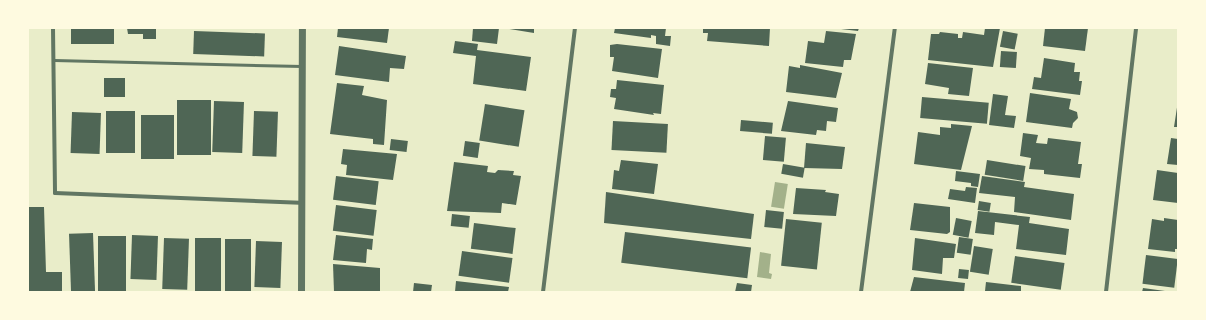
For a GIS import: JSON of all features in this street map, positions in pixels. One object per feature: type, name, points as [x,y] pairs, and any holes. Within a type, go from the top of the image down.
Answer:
[{"type":"street","points":[[53,28],[55,193],[300,203]]},
{"type":"street","points":[[302,28],[300,203],[302,292]]},
{"type":"street","points":[[543,292],[575,28]]},
{"type":"street","points":[[861,292],[895,28]]},
{"type":"street","points":[[1106,292],[1136,28]]},
{"type":"lane","points":[[54,60],[302,66]]},
{"type":"shaded area","points":[[775,182],[788,184],[784,209],[771,207]]},
{"type":"shaded area","points":[[760,252],[771,254],[769,273],[772,274],[771,279],[757,277]]},
{"type":"building","points":[[71,28],[114,28],[114,44],[71,44]]},
{"type":"building","points":[[127,28],[156,28],[156,39],[143,39],[143,34],[128,34]]},
{"type":"building","points":[[338,28],[389,28],[387,43],[337,37]]},
{"type":"building","points":[[473,28],[499,28],[497,44],[472,41]]},
{"type":"building","points":[[503,28],[534,28],[534,33]]},
{"type":"building","points":[[615,28],[666,28],[665,36],[671,36],[670,46],[656,44],[656,36],[651,35],[651,38],[614,33]]},
{"type":"building","points":[[703,28],[770,28],[769,46],[707,41],[708,33],[703,33]]},
{"type":"building","points":[[841,28],[859,28],[858,31]]},
{"type":"building","points":[[985,28],[1000,28],[993,67],[928,60],[931,34],[939,34],[940,32],[958,34],[958,38],[962,38],[963,32],[984,35]]},
{"type":"building","points":[[1045,28],[1088,28],[1085,51],[1043,46]]},
{"type":"building","points":[[194,31],[265,33],[264,56],[193,54]]},
{"type":"building","points":[[826,31],[856,34],[851,60],[844,60],[843,67],[805,63],[808,41],[824,43]]},
{"type":"building","points":[[1003,31],[1018,34],[1015,50],[1000,47]]},
{"type":"building","points":[[455,41],[478,44],[477,50],[531,57],[526,91],[473,84],[476,56],[453,53]]},
{"type":"building","points":[[617,44],[662,49],[658,78],[612,71],[614,57],[610,57],[610,45]]},
{"type":"building","points":[[339,46],[406,56],[404,69],[390,68],[389,82],[335,75]]},
{"type":"building","points":[[1001,51],[1017,52],[1016,68],[1000,67]]},
{"type":"building","points":[[1044,58],[1075,63],[1074,72],[1080,72],[1079,81],[1082,81],[1080,95],[1032,89],[1034,77],[1041,78]]},
{"type":"building","points":[[928,63],[973,68],[969,96],[948,94],[949,88],[925,84]]},
{"type":"building","points":[[800,65],[842,73],[836,98],[786,92],[789,66],[800,68]]},
{"type":"building","points":[[104,78],[125,78],[125,97],[104,97]]},
{"type":"building","points":[[617,80],[664,85],[661,114],[653,113],[654,115],[614,109],[616,98],[610,97],[611,89],[616,89]]},
{"type":"building","points":[[337,83],[364,86],[362,95],[387,100],[384,145],[373,144],[373,139],[330,134]]},
{"type":"building","points":[[1030,93],[1071,99],[1069,109],[1077,112],[1078,118],[1073,123],[1072,128],[1026,122]]},
{"type":"building","points":[[993,94],[1008,96],[1005,115],[1016,116],[1014,128],[989,125]]},
{"type":"building","points":[[922,97],[989,103],[987,124],[920,118]]},
{"type":"building","points":[[177,100],[211,100],[211,155],[177,155]]},
{"type":"building","points":[[214,101],[244,102],[242,153],[212,152]]},
{"type":"building","points":[[788,101],[838,108],[836,122],[827,121],[826,131],[817,130],[816,135],[781,131]]},
{"type":"building","points":[[1178,101],[1178,127],[1174,127]]},
{"type":"building","points":[[485,104],[525,110],[519,147],[479,141]]},
{"type":"building","points":[[106,111],[135,111],[135,153],[106,153]]},
{"type":"building","points":[[254,111],[278,112],[276,157],[252,156]]},
{"type":"building","points":[[72,112],[101,113],[100,154],[71,153]]},
{"type":"building","points":[[141,115],[174,115],[174,159],[141,159]]},
{"type":"building","points":[[741,120],[773,123],[772,134],[740,131]]},
{"type":"building","points":[[613,121],[668,124],[666,153],[611,150]]},
{"type":"building","points":[[951,124],[972,126],[961,170],[914,164],[918,132],[940,135],[940,127],[951,128]]},
{"type":"building","points":[[1023,133],[1038,135],[1036,143],[1047,144],[1048,138],[1081,142],[1078,164],[1082,164],[1080,178],[1044,174],[1044,170],[1029,169],[1031,158],[1020,156]]},
{"type":"building","points":[[765,136],[786,138],[784,162],[763,160]]},
{"type":"building","points":[[1171,138],[1178,139],[1178,165],[1167,164]]},
{"type":"building","points":[[391,139],[408,141],[407,152],[390,150]]},
{"type":"building","points":[[465,141],[480,143],[478,158],[463,156]]},
{"type":"building","points":[[806,143],[845,147],[842,169],[804,168]]},
{"type":"building","points":[[343,149],[397,154],[393,180],[346,175],[347,165],[341,164]]},
{"type":"building","points":[[621,160],[658,164],[654,194],[612,189],[614,170],[619,171]]},
{"type":"building","points":[[987,160],[1026,166],[1023,181],[985,175]]},
{"type":"building","points":[[454,162],[488,166],[487,172],[495,173],[498,170],[514,171],[513,175],[521,176],[516,205],[502,203],[501,213],[447,211]]},
{"type":"building","points":[[783,164],[805,168],[803,178],[781,174]]},
{"type":"building","points":[[1157,170],[1178,173],[1178,203],[1153,200]]},
{"type":"building","points":[[956,171],[980,174],[978,187],[971,186],[971,183],[955,181]]},
{"type":"building","points":[[336,176],[379,181],[376,205],[333,200]]},
{"type":"building","points":[[982,176],[1025,182],[1024,187],[1074,194],[1071,220],[1014,212],[1015,197],[979,193]]},
{"type":"building","points":[[966,187],[977,188],[975,203],[948,199],[950,189],[965,191]]},
{"type":"building","points":[[796,188],[826,190],[825,192],[839,194],[836,216],[793,214]]},
{"type":"building","points":[[606,192],[754,214],[751,239],[604,223]]},
{"type":"building","points":[[979,201],[991,203],[989,212],[978,210]]},
{"type":"building","points":[[914,203],[950,207],[950,232],[947,234],[910,230]]},
{"type":"building","points":[[336,205],[377,210],[374,236],[333,231]]},
{"type":"building","points":[[28,207],[44,207],[46,272],[62,272],[62,292],[28,292]]},
{"type":"building","points":[[766,210],[784,212],[782,229],[764,227]]},
{"type":"building","points":[[978,211],[1030,217],[1029,223],[1069,229],[1066,255],[1016,249],[1019,225],[995,222],[994,235],[975,233]]},
{"type":"building","points":[[452,214],[470,216],[469,228],[451,226]]},
{"type":"building","points":[[956,218],[972,221],[968,238],[953,235]]},
{"type":"building","points":[[1164,218],[1178,220],[1178,249],[1175,249],[1175,252],[1148,249],[1152,219],[1164,221]]},
{"type":"building","points":[[786,219],[822,223],[817,270],[781,266]]},
{"type":"building","points":[[474,223],[516,228],[513,254],[471,249]]},
{"type":"building","points":[[625,232],[751,247],[747,278],[621,263]]},
{"type":"building","points":[[93,233],[95,292],[71,292],[69,234]]},
{"type":"building","points":[[132,235],[158,236],[156,280],[130,279]]},
{"type":"building","points":[[336,235],[373,239],[372,250],[367,249],[366,263],[333,260]]},
{"type":"building","points":[[98,236],[126,236],[126,292],[98,292]]},
{"type":"building","points":[[959,237],[973,239],[971,255],[957,253]]},
{"type":"building","points":[[164,238],[189,239],[187,290],[162,289]]},
{"type":"building","points":[[195,238],[221,238],[221,292],[195,292]]},
{"type":"building","points":[[915,238],[956,244],[954,258],[943,258],[942,274],[912,270]]},
{"type":"building","points":[[225,239],[251,239],[251,292],[225,292]]},
{"type":"building","points":[[256,241],[282,242],[280,288],[254,287]]},
{"type":"building","points":[[974,246],[993,249],[989,275],[970,272]]},
{"type":"building","points":[[462,251],[513,258],[509,283],[459,276]]},
{"type":"building","points":[[1146,255],[1178,259],[1174,288],[1142,284]]},
{"type":"building","points":[[1015,256],[1065,263],[1061,290],[1011,283]]},
{"type":"building","points":[[333,264],[380,268],[380,292],[334,292]]},
{"type":"building","points":[[959,269],[969,270],[968,279],[958,278]]},
{"type":"building","points":[[914,277],[965,283],[964,292],[910,292]]},
{"type":"building","points":[[456,281],[509,287],[508,292],[455,292]]},
{"type":"building","points":[[986,282],[1021,286],[1021,292],[985,291]]},
{"type":"building","points":[[414,283],[432,285],[431,292],[413,292]]},
{"type":"building","points":[[737,283],[752,285],[751,292],[735,292]]},
{"type":"building","points":[[1143,288],[1165,291],[1165,292],[1142,292]]}]
